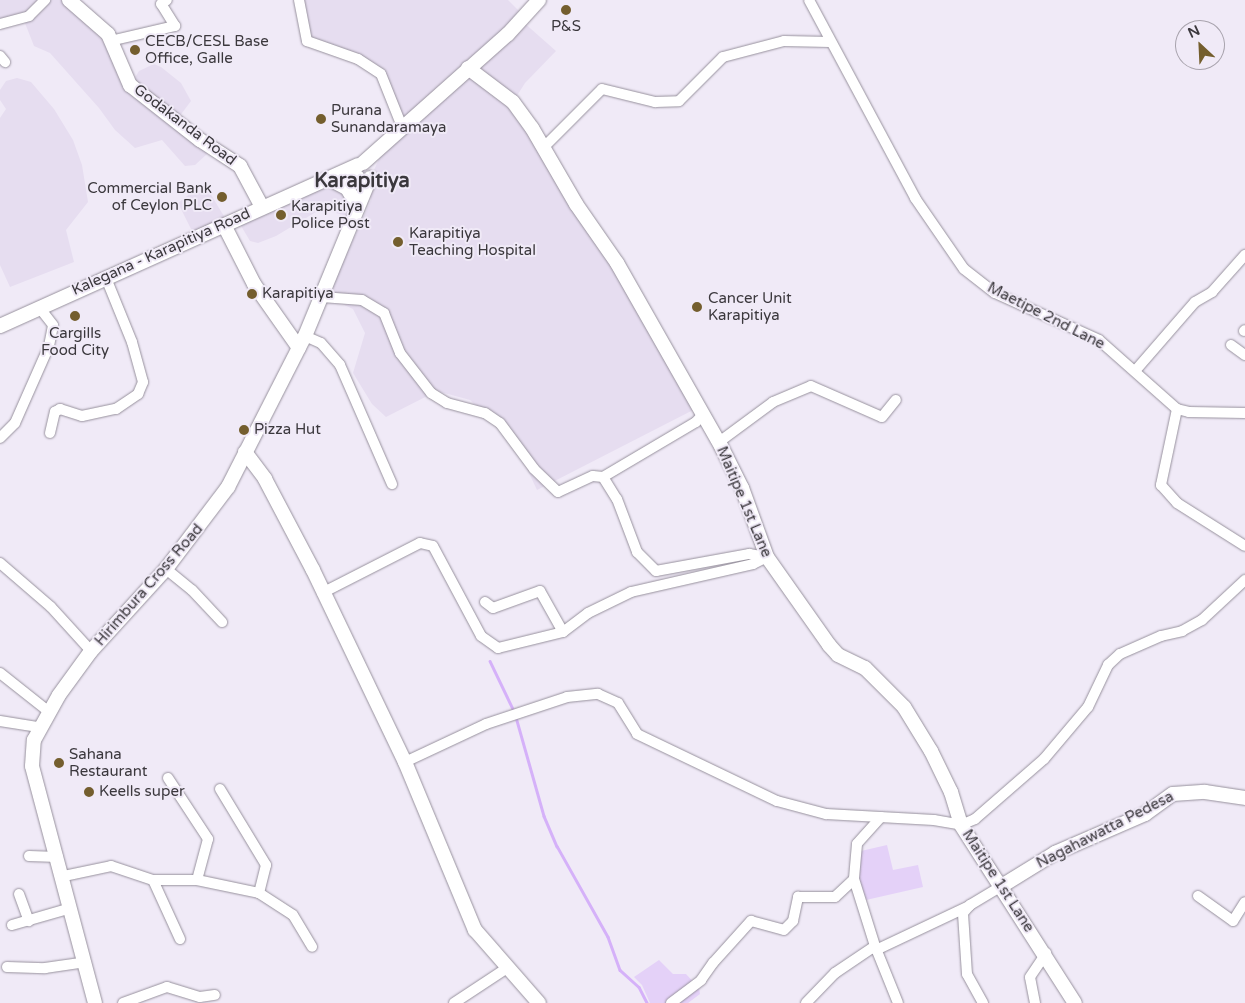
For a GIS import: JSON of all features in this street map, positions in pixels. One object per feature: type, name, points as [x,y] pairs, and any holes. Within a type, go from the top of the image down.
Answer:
[{"type":"street","points":[[0,24],[29,16],[45,0]]},
{"type":"street","name":"Godakanda Road","points":[[70,0],[108,34],[130,85],[200,140],[240,166],[262,207]]},
{"type":"street","points":[[110,41],[175,26],[161,4],[166,0]]},
{"type":"street","points":[[299,0],[307,41],[358,60],[381,74],[403,129]]},
{"type":"street","name":"Kalegana - Karapitiya Road","points":[[0,326],[262,207],[329,182],[363,172],[383,147],[525,17],[539,0]]},
{"type":"street","name":"Maetipe 2nd Lane","points":[[810,0],[830,42],[915,198],[964,268],[995,293],[1099,340],[1177,409]]},
{"type":"street","points":[[543,148],[602,89],[655,102],[679,101],[723,56],[784,41],[830,42]]},
{"type":"street","name":"Maitipe 1st Lane","points":[[468,68],[518,108],[576,204],[617,263],[719,442],[742,488],[766,557],[829,646],[838,655],[865,668],[904,707],[931,751],[951,792],[961,825],[1000,887],[1046,953],[1075,1003]]},
{"type":"street","points":[[357,208],[363,172]]},
{"type":"street","points":[[329,182],[347,188],[357,208]]},
{"type":"street","name":"Hirimbura Cross Road","points":[[95,1003],[64,876],[32,766],[34,740],[48,711],[91,651],[166,569],[208,518],[228,487],[302,342],[357,208]]},
{"type":"street","points":[[224,225],[254,284],[302,342],[321,343],[340,365],[392,484]]},
{"type":"street","points":[[1137,372],[1196,302],[1212,292],[1245,255]]},
{"type":"street","points":[[50,433],[55,412],[60,409],[82,416],[116,409],[138,394],[143,382],[132,342],[106,278]]},
{"type":"street","points":[[322,297],[362,300],[384,313],[400,353],[431,393],[447,403],[485,413],[500,423],[534,470],[558,492],[593,476],[603,477],[696,422],[703,414]]},
{"type":"street","points":[[0,438],[15,423],[50,346],[53,325],[39,308]]},
{"type":"street","points":[[1137,372],[1180,326]]},
{"type":"street","points":[[1231,344],[1245,356]]},
{"type":"street","points":[[719,442],[773,402],[811,386],[882,417],[896,400]]},
{"type":"street","points":[[1245,413],[1177,409],[1161,485],[1177,503],[1245,546]]},
{"type":"street","points":[[245,452],[265,479],[405,762],[475,930],[539,1003]]},
{"type":"street","points":[[603,477],[617,499],[637,552],[656,571],[749,554],[766,557]]},
{"type":"street","points":[[322,593],[420,543],[433,546],[481,636],[498,648],[563,632],[588,613],[631,592],[753,564],[766,557]]},
{"type":"street","points":[[0,563],[51,607],[91,651]]},
{"type":"street","points":[[166,569],[192,590],[222,622]]},
{"type":"street","points":[[405,762],[486,724],[567,697],[598,694],[618,703],[637,734],[777,801],[826,814],[934,820],[961,825],[975,818],[1044,759],[1088,707],[1108,665],[1120,654],[1161,636],[1182,630],[1202,620],[1245,580]]},
{"type":"street","points":[[486,602],[494,608],[540,591],[563,632]]},
{"type":"street","points":[[0,673],[48,711]]},
{"type":"street","points":[[0,721],[39,727]]},
{"type":"street","points":[[168,778],[208,839],[198,880]]},
{"type":"street","points":[[220,789],[266,865],[259,893]]},
{"type":"street","name":"Nagahawatta Pedesa","points":[[1000,887],[1055,853],[1145,814],[1173,794],[1205,792],[1245,798]]},
{"type":"street","points":[[881,817],[857,844],[854,879],[876,948],[898,1003]]},
{"type":"street","points":[[29,856],[58,857]]},
{"type":"street","points":[[64,876],[111,866],[153,880],[198,880],[259,893],[293,914],[312,947]]},
{"type":"street","points":[[672,1003],[701,980],[713,963],[752,921],[784,930],[793,921],[798,898],[835,897],[854,879]]},
{"type":"street","points":[[153,880],[180,939]]},
{"type":"street","points":[[806,1003],[835,972],[876,948],[970,905],[1000,887]]},
{"type":"street","points":[[19,894],[29,921]]},
{"type":"street","points":[[1198,896],[1233,921],[1245,902]]},
{"type":"street","points":[[970,905],[963,914],[967,974],[983,1003]]},
{"type":"street","points":[[12,925],[71,908]]},
{"type":"street","points":[[1035,1003],[1030,976],[1046,953]]},
{"type":"street","points":[[7,967],[45,968],[86,962]]},
{"type":"street","points":[[454,1003],[507,968]]},
{"type":"street","points":[[123,1003],[167,987],[200,997],[215,995]]},
{"type":"shaded area","points":[[0,0],[69,0],[97,23],[131,84],[139,71],[154,64],[161,67],[181,83],[191,101],[176,121],[208,143],[207,154],[195,165],[185,166],[162,140],[135,148],[115,130],[99,108],[50,53],[34,46],[23,18],[0,24]]},
{"type":"shaded area","points":[[299,0],[508,0],[525,17],[522,21],[556,51],[525,83],[513,102],[699,407],[537,490],[521,456],[500,429],[470,400],[437,391],[386,417],[372,404],[353,373],[365,333],[353,309],[327,297],[371,200],[368,183],[385,146],[403,129],[381,74],[312,44]]},
{"type":"shaded area","points":[[17,78],[31,82],[54,109],[73,140],[82,165],[88,202],[66,230],[74,262],[10,287],[0,265],[0,118],[6,109],[0,100],[0,90],[6,81]]},
{"type":"shaded area","points":[[204,183],[228,223],[195,237],[178,203]]},
{"type":"shaded area","points":[[324,183],[338,190],[345,198],[352,211],[347,216],[321,209],[276,236],[258,243],[250,241],[237,219]]},
{"type":"shaded area","points":[[887,845],[893,870],[918,865],[923,887],[866,900],[859,879],[861,851]]},
{"type":"shaded area","points":[[659,960],[673,974],[686,974],[699,988],[700,994],[688,1003],[650,1003],[642,985],[634,977]]},
{"type":"waterway","points":[[490,661],[514,711]]},
{"type":"waterway","points":[[516,717],[544,816],[557,846],[608,937],[620,970],[639,987],[647,1003]]},
{"type":"place","name":"P&S","points":[[566,10]]},
{"type":"place","name":"CECB/CESL Base Office, Galle","points":[[135,50]]},
{"type":"place","name":"Purana Sunandaramaya","points":[[321,119]]},
{"type":"place","name":"Commercial Bank of Ceylon PLC","points":[[222,197]]},
{"type":"place","name":"Karapitiya Police Post","points":[[281,215]]},
{"type":"place","name":"Karapitiya Teaching Hospital","points":[[398,242]]},
{"type":"place","name":"Karapitiya","points":[[252,294]]},
{"type":"place","name":"Cancer Unit Karapitiya","points":[[697,307]]},
{"type":"place","name":"Cargills Food City","points":[[75,316]]},
{"type":"place","name":"Pizza Hut","points":[[244,430]]},
{"type":"place","name":"Sahana Restaurant","points":[[59,763]]},
{"type":"place","name":"Keells super","points":[[89,792]]},
{"type":"district","name":"Karapitiya","points":[[362,181]]}]
